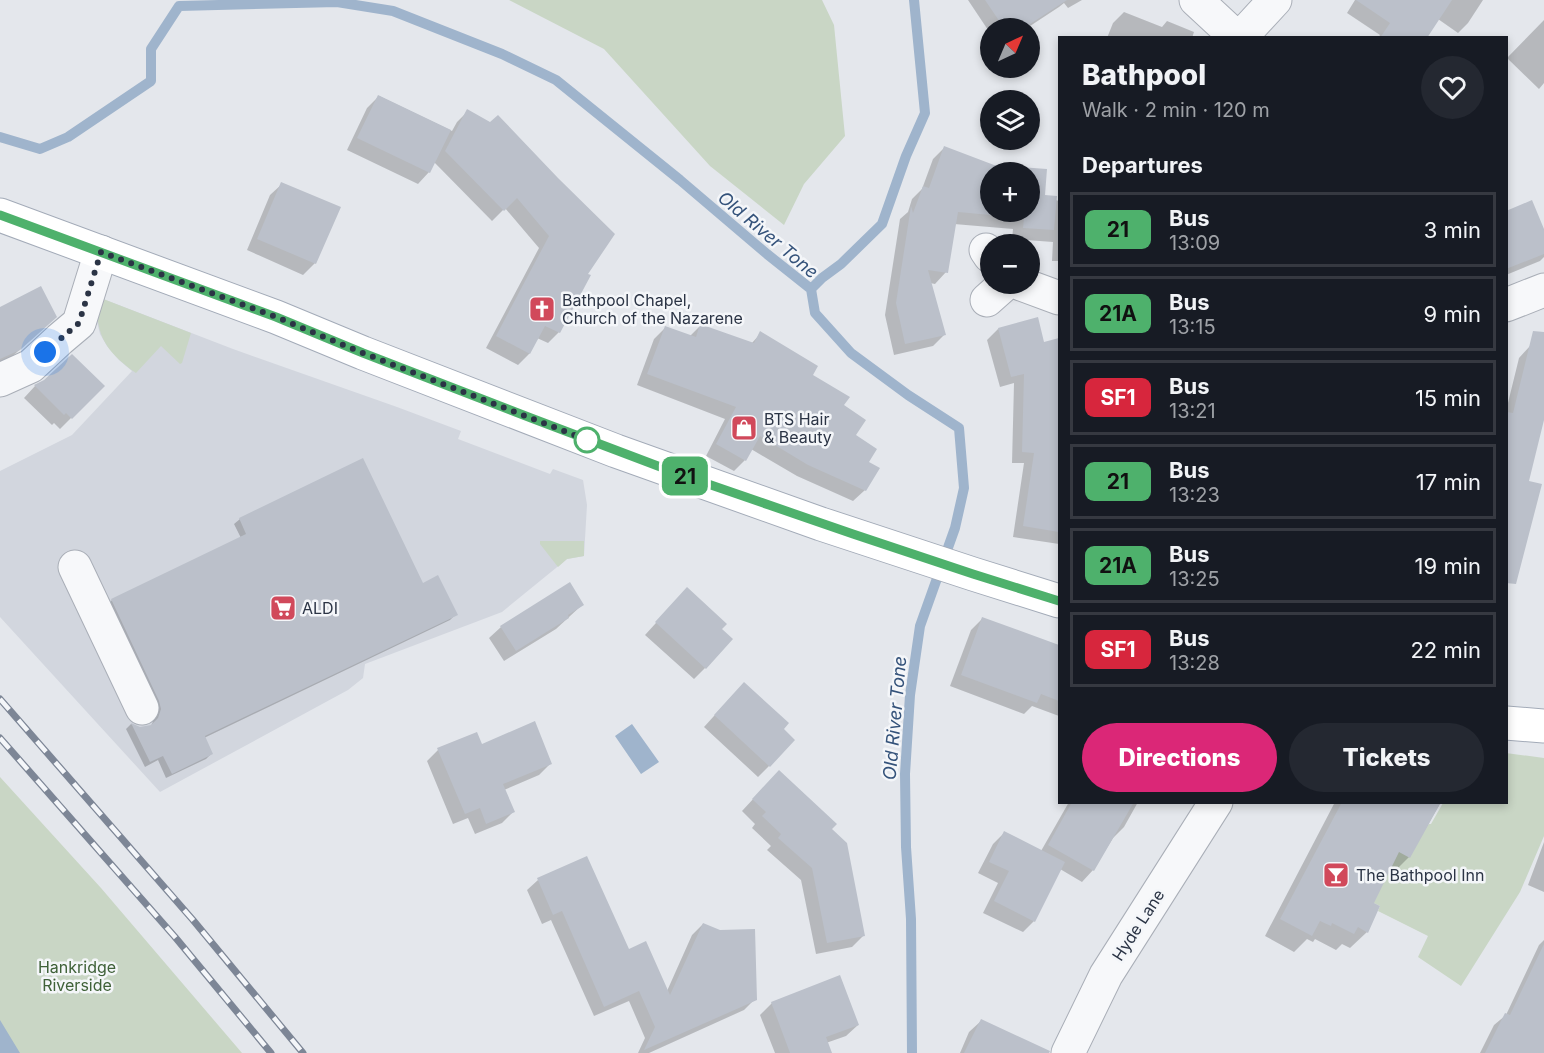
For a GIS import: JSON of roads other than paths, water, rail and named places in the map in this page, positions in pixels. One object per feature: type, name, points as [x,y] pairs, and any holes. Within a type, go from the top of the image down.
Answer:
[{"type":"main road","points":[[0,215],[276,317],[616,451],[853,534],[1058,601]]},
{"type":"main road","points":[[1508,723],[1544,726]]},
{"type":"street","points":[[1196,0],[1237,36]]},
{"type":"street","points":[[1241,36],[1275,0]]},
{"type":"street","points":[[0,380],[31,366],[79,323],[101,252]]},
{"type":"street","points":[[1508,304],[1544,290]]},
{"type":"street","points":[[1040,291],[1058,298]]},
{"type":"street","points":[[75,567],[142,708]]},
{"type":"street","name":"Hyde Lane","points":[[1068,1053],[1106,975],[1215,804]]},
{"type":"water","points":[[632,724],[659,762],[641,774],[615,736]]},
{"type":"water","points":[[0,1020],[20,1053],[0,1053]]},
{"type":"waterway","points":[[811,289],[841,264],[882,224],[906,156],[925,113],[914,0]]},
{"type":"waterway","name":"Old River Tone","points":[[0,137],[40,149],[68,137],[151,81],[151,49],[179,6],[337,2],[393,11],[502,54],[556,80],[811,289],[815,313],[851,353],[908,395],[959,428],[964,488],[955,528],[920,626],[910,695],[905,774],[906,847],[911,919],[912,1053]]},
{"type":"railway","points":[[0,699],[193,920],[303,1053]]},
{"type":"railway","points":[[0,738],[175,937],[271,1053]]},
{"type":"place","name":"Bathpool Chapel, Church of the Nazarene","points":[[542,309]]},
{"type":"place","name":"BTS Hair & Beauty","points":[[744,428]]},
{"type":"place","name":"ALDI","points":[[283,608]]},
{"type":"place","name":"The Bathpool Inn","points":[[1336,875]]},
{"type":"park label","name":"Hankridge Riverside","points":[[77,976]]}]
